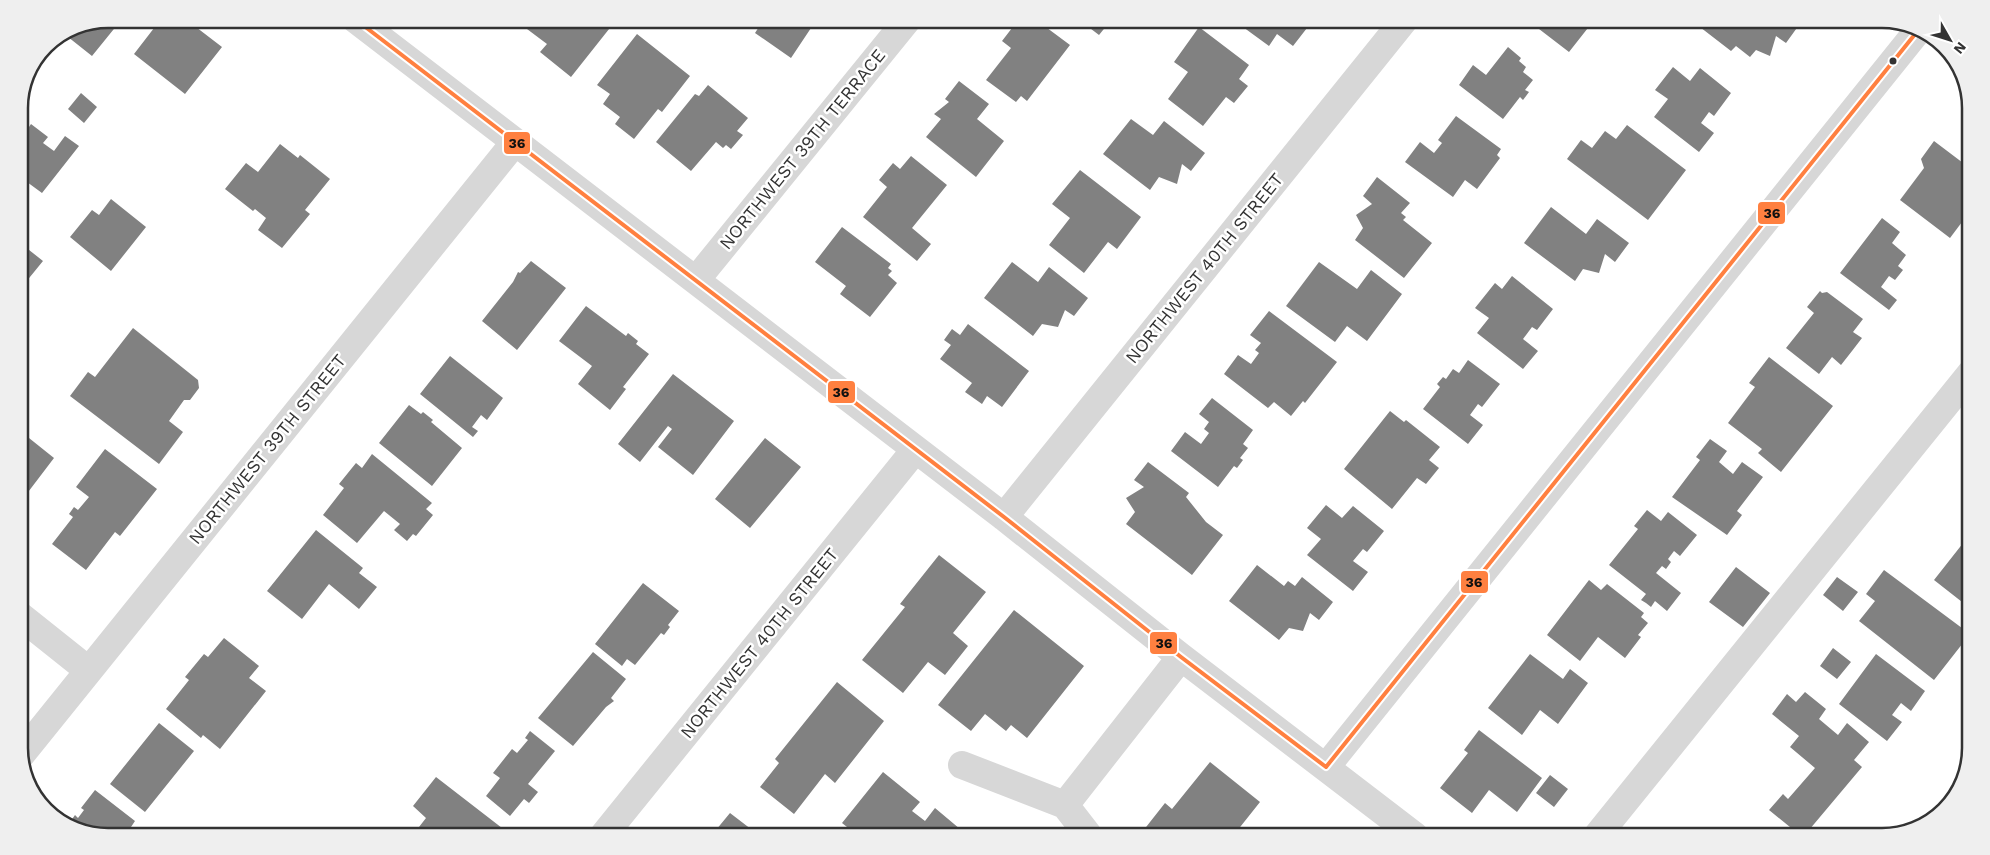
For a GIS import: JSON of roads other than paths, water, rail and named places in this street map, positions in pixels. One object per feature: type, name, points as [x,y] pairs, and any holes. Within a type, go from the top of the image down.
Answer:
[{"type":"street","points":[[367,28],[1004,517],[1405,828]]},
{"type":"street","name":"NORTHWEST 39TH TERRACE","points":[[696,280],[901,28]]},
{"type":"street","name":"NORTHWEST 40TH STREET","points":[[1004,517],[1398,28]]},
{"type":"street","points":[[1326,767],[1915,35]]},
{"type":"street","name":"NORTHWEST 39TH STREET","points":[[28,746],[515,142]]},
{"type":"street","points":[[1603,828],[1962,384]]},
{"type":"street","name":"NORTHWEST 40TH STREET","points":[[609,828],[915,450]]},
{"type":"street","points":[[28,622],[88,670]]},
{"type":"street","points":[[1065,805],[1182,657]]},
{"type":"street","points":[[962,765],[1065,805],[1083,828]]}]
